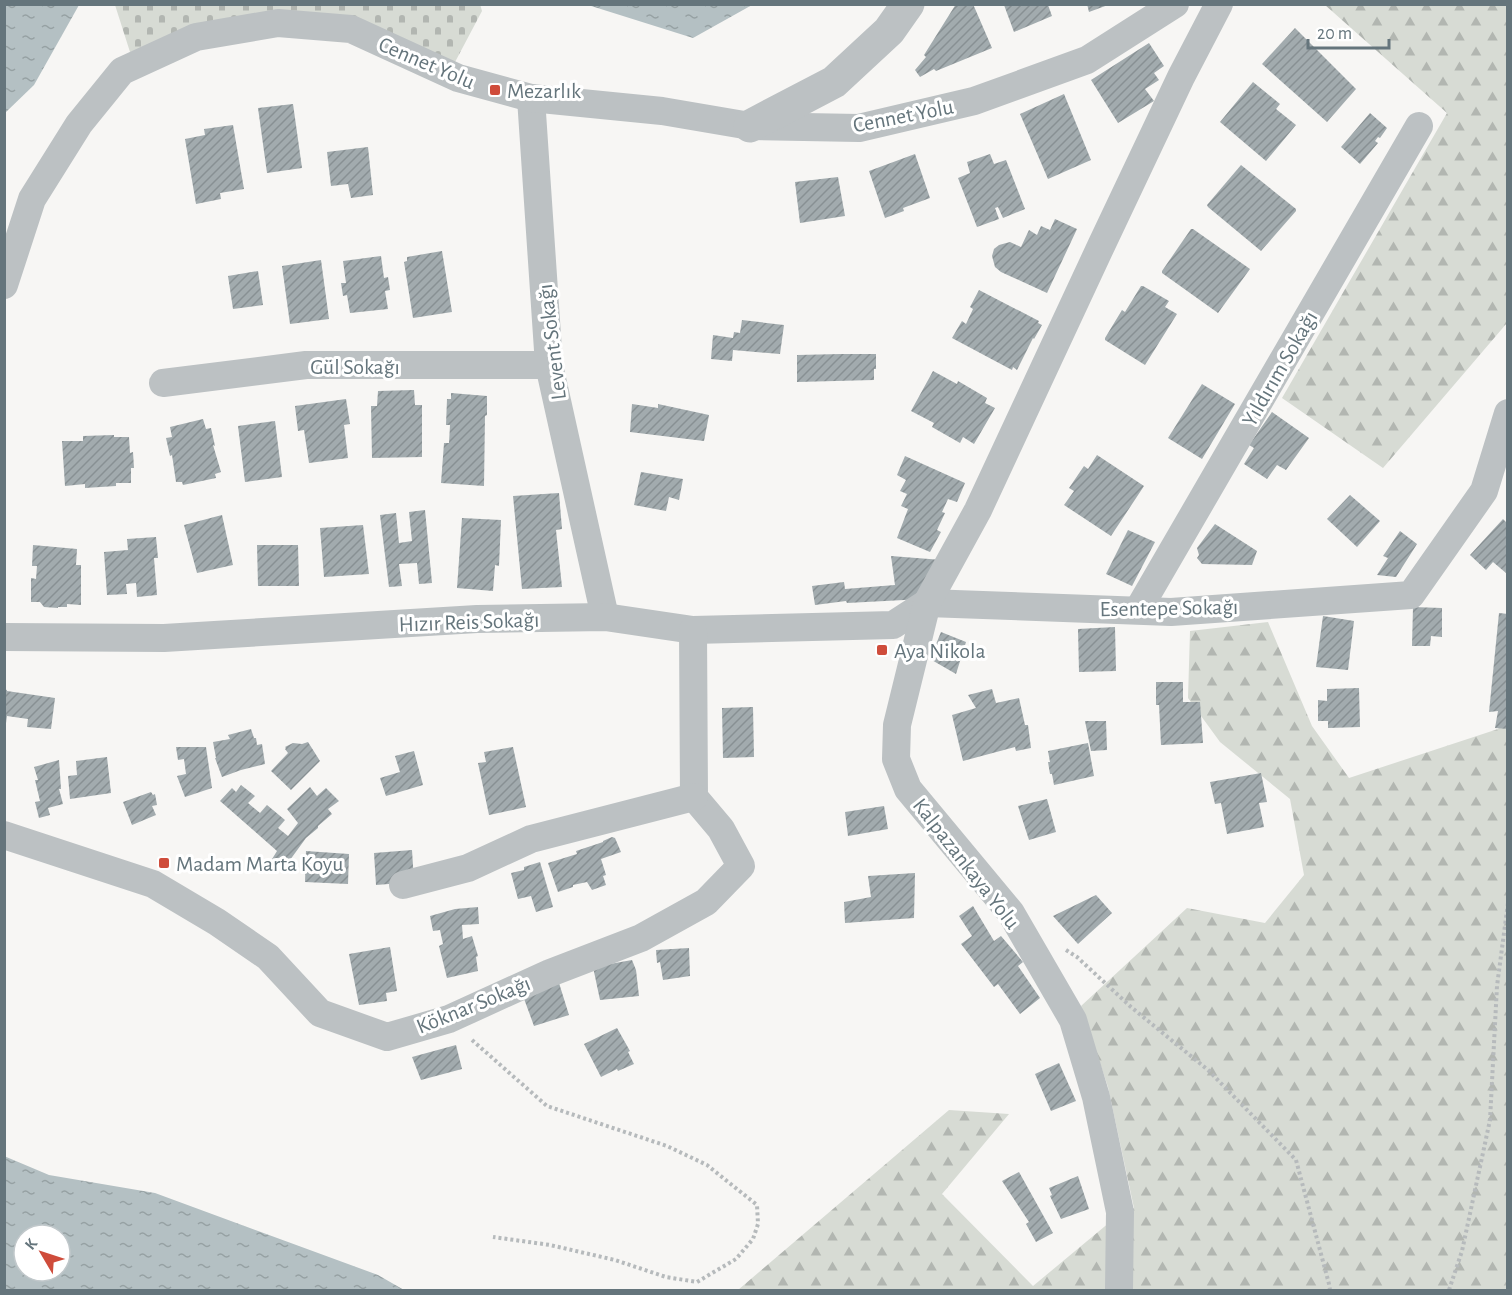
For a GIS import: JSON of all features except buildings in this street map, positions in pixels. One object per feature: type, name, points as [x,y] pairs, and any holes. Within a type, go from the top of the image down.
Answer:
[{"type":"street","points":[[750,126],[834,82],[889,31],[908,4]]},
{"type":"street","name":"Cennet Yolu","points":[[4,285],[32,199],[79,124],[122,71],[196,37],[278,23],[351,29],[458,78],[531,98],[662,111],[750,126],[859,128],[974,101],[1087,60],[1175,4]]},
{"type":"street","points":[[927,603],[978,510],[1181,77],[1219,4]]},
{"type":"street","name":"Levent Sokağı","points":[[531,98],[549,365],[605,617]]},
{"type":"street","name":"Yıldırım Sokağı","points":[[1138,610],[1419,126]]},
{"type":"street","name":"Gül Sokağı","points":[[163,383],[306,365],[549,365]]},
{"type":"street","name":"Esentepe Sokağı","points":[[927,603],[1171,612],[1411,594],[1484,491],[1508,413]]},
{"type":"street","name":"Hızır Reis Sokağı","points":[[4,638],[164,638],[477,619],[605,617],[693,630],[893,625],[927,603]]},
{"type":"street","name":"Kalpazankaya Yolu","points":[[927,603],[897,725],[896,759],[908,789],[1011,913],[1073,1020],[1096,1096],[1120,1212],[1119,1290]]},
{"type":"street","points":[[403,885],[468,868],[531,839],[694,797],[693,630]]},
{"type":"street","name":"Köknar Sokağı","points":[[4,835],[153,884],[217,922],[268,957],[320,1013],[387,1037],[449,1019],[550,973],[641,938],[706,902],[741,866],[721,829],[694,797]]},
{"type":"path","points":[[1449,1290],[1462,1251],[1490,1120],[1497,986],[1508,903]]},
{"type":"path","points":[[1058,945],[1077,957],[1131,1007],[1208,1070],[1296,1160],[1330,1290]]},
{"type":"path","points":[[449,1019],[548,1106],[668,1146],[707,1165],[757,1205],[758,1224],[753,1239],[736,1259],[697,1282],[666,1277],[615,1260],[550,1245],[493,1237]]},
{"type":"green space","points":[[480,4],[482,11],[454,64],[359,18],[130,52],[115,5]]},
{"type":"green space","points":[[1325,5],[1507,5],[1507,323],[1383,468],[1282,398],[1447,113]]},
{"type":"green space","points":[[1268,622],[1312,726],[1349,778],[1498,729],[1507,717],[1507,1290],[738,1290],[949,1110],[1009,1114],[942,1194],[1033,1286],[1110,1222],[1134,1208],[1108,1087],[1081,1006],[1187,908],[1265,923],[1304,875],[1290,799],[1220,742],[1188,698],[1190,631]]},
{"type":"water","points":[[5,4],[79,5],[34,85],[5,113]]},
{"type":"water","points":[[588,5],[752,5],[693,38]]},
{"type":"water","points":[[4,1156],[49,1175],[155,1193],[378,1275],[404,1290],[5,1290]]},
{"type":"place","name":"Mezarlık","points":[[495,90]]},
{"type":"place","name":"Aya Nikola","points":[[882,650]]},
{"type":"place","name":"Madam Marta Koyu","points":[[164,863]]}]
